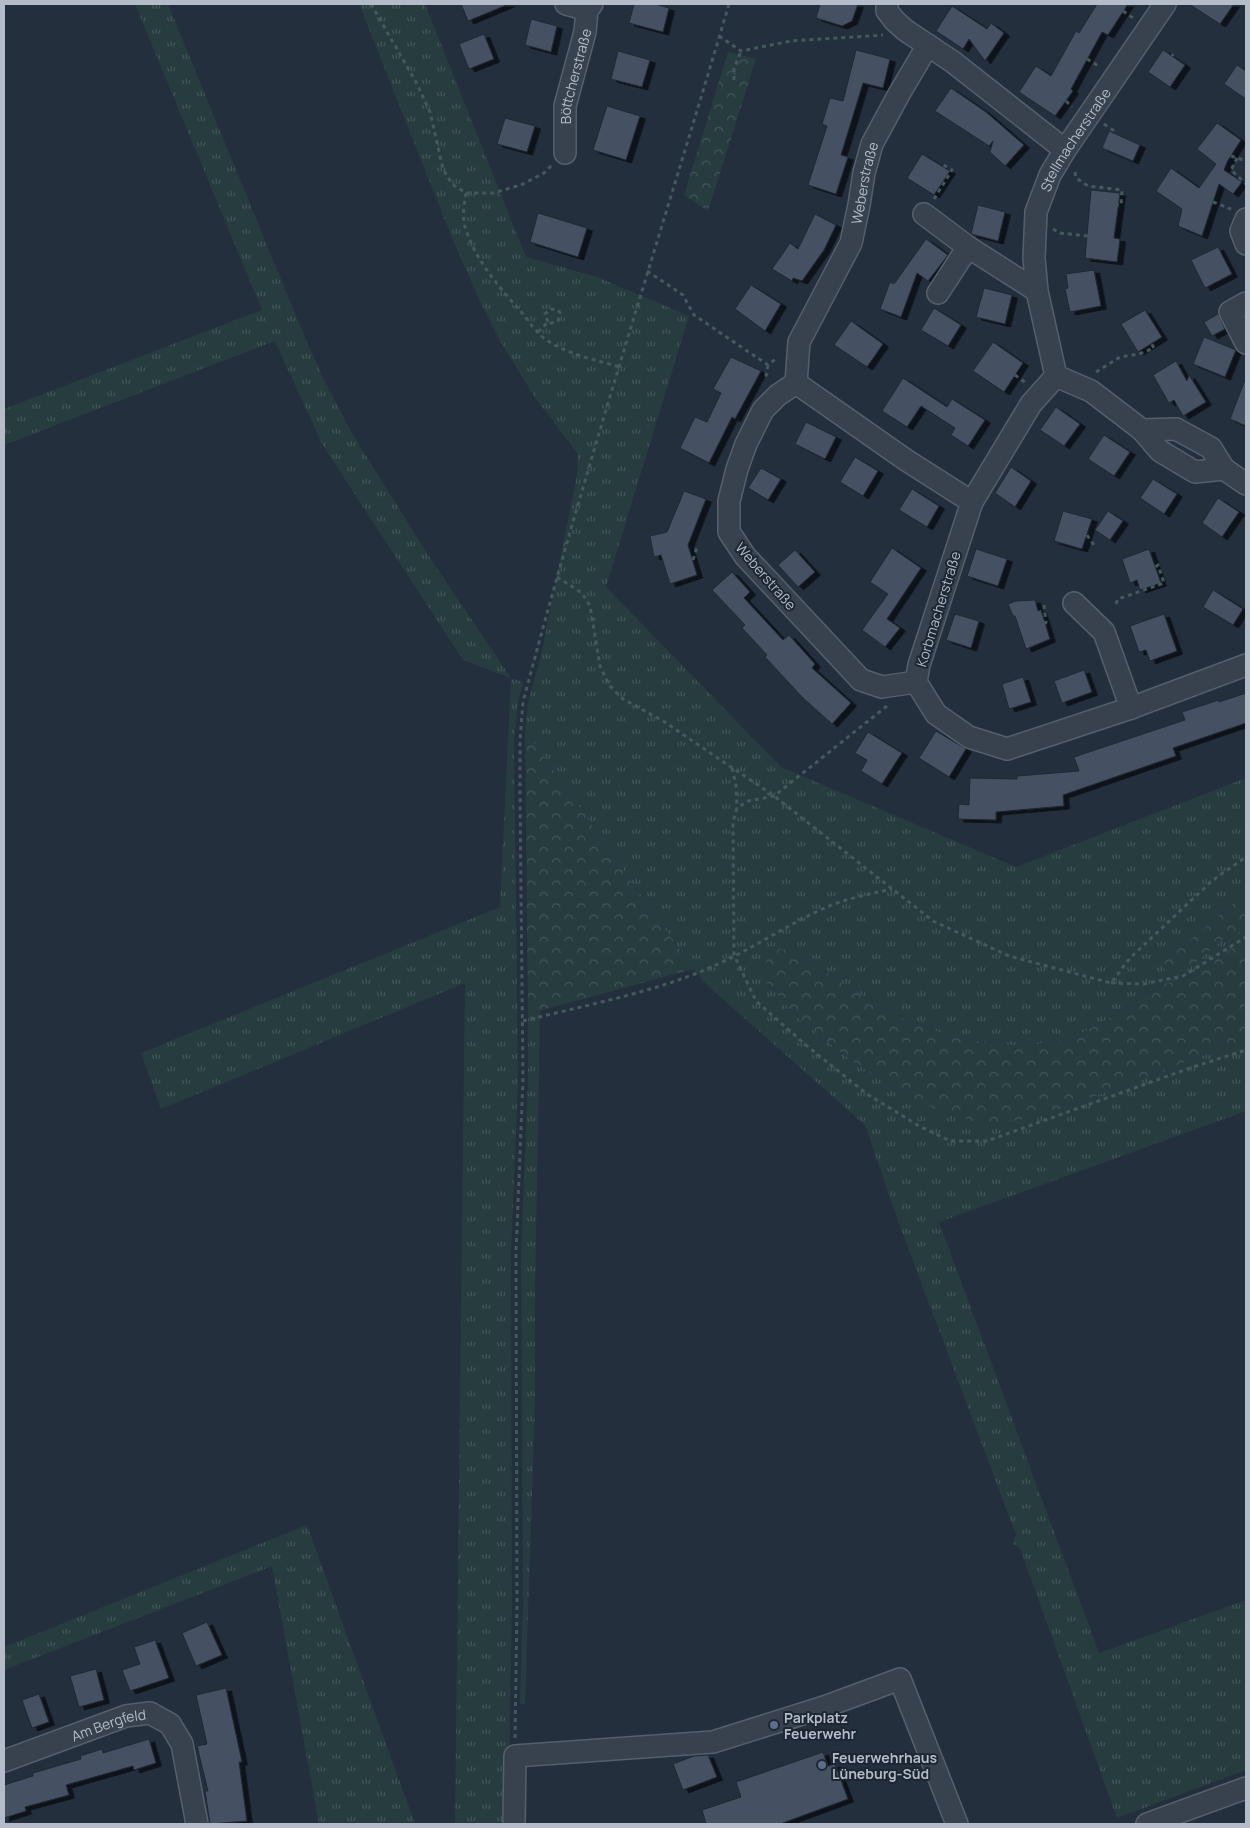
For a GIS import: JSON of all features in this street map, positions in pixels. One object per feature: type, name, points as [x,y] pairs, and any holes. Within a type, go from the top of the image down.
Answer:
[{"type":"street","points":[[566,4],[589,7]]},
{"type":"street","name":"Stellmacherstraße","points":[[1056,376],[1037,291],[1034,258],[1036,212],[1050,175],[1065,150],[1165,4]]},
{"type":"street","name":"Böttcherstraße","points":[[565,153],[565,106],[585,32],[589,7]]},
{"type":"street","points":[[891,13],[928,45],[953,62],[1065,150]]},
{"type":"street","name":"Weberstraße","points":[[916,682],[882,687],[861,680],[745,556],[730,532],[729,501],[746,444],[763,410],[778,395],[796,383],[799,342],[851,243],[864,173],[872,144],[928,45]]},
{"type":"street","points":[[924,214],[968,247],[1037,291]]},
{"type":"street","points":[[1246,220],[1241,232],[1246,244]]},
{"type":"street","points":[[938,293],[968,247]]},
{"type":"street","points":[[1246,303],[1230,312],[1246,343]]},
{"type":"street","points":[[1056,376],[1091,391],[1142,430],[1160,451],[1195,472],[1224,470]]},
{"type":"street","name":"Korbmacherstraße","points":[[1056,376],[1031,404],[972,502],[919,666],[916,682],[936,714],[969,737],[1007,749],[1131,708],[1246,665]]},
{"type":"street","points":[[796,383],[906,460],[972,502]]},
{"type":"street","points":[[1142,430],[1176,429],[1212,448],[1224,470],[1246,484]]},
{"type":"street","points":[[1074,603],[1104,632],[1131,708]]},
{"type":"street","points":[[514,1824],[515,1756],[713,1742],[824,1707],[900,1679],[957,1824]]},
{"type":"street","name":"Am Bergfeld","points":[[4,1761],[126,1716],[150,1713],[170,1724],[182,1744],[197,1824]]},
{"type":"street","points":[[1146,1824],[1246,1788]]},
{"type":"path","points":[[371,4],[416,82],[430,112],[443,169],[452,184],[466,193],[493,193],[521,185],[544,173]]},
{"type":"path","points":[[515,1756],[517,1605],[516,1252],[523,1079],[520,721],[523,702],[557,577],[728,4]]},
{"type":"path","points":[[719,36],[741,51],[791,41],[888,34],[891,13]]},
{"type":"path","points":[[734,80],[734,69],[741,51]]},
{"type":"path","points":[[1231,156],[1246,161]]},
{"type":"path","points":[[1237,158],[1231,170],[1246,184]]},
{"type":"path","points":[[924,214],[952,170],[940,163]]},
{"type":"path","points":[[1075,168],[1076,178],[1088,186],[1122,190],[1121,206],[1118,205]]},
{"type":"path","points":[[466,193],[463,209],[465,227],[478,256],[500,287],[538,332],[546,340],[566,352],[620,367]]},
{"type":"path","points":[[1050,227],[1060,233],[1088,236]]},
{"type":"path","points":[[647,271],[683,295],[694,315],[768,365],[799,342]]},
{"type":"path","points":[[550,309],[558,310],[560,318],[558,321],[555,323],[548,322],[545,314],[547,311],[550,309]]},
{"type":"path","points":[[538,332],[548,322]]},
{"type":"path","points":[[1077,385],[1120,357],[1139,354],[1154,348],[1151,344]]},
{"type":"path","points":[[1087,535],[1096,548]]},
{"type":"path","points":[[692,560],[697,547]]},
{"type":"path","points":[[1116,604],[1118,599],[1164,583],[1158,566],[1155,567]]},
{"type":"path","points":[[557,577],[582,593],[590,606],[600,666],[608,685],[623,699],[663,721],[774,796],[933,921],[1008,956],[1111,982],[1143,984],[1183,976],[1246,938]]},
{"type":"path","points":[[1044,605],[1045,624]]},
{"type":"path","points":[[737,808],[748,801],[774,796],[892,702]]},
{"type":"path","points":[[732,768],[736,786],[737,808],[733,822],[734,955],[756,1001],[807,1046],[867,1094],[919,1126],[950,1141],[987,1141],[1193,1067],[1246,1050]]},
{"type":"path","points":[[1111,982],[1130,958],[1213,880],[1246,857]]},
{"type":"path","points":[[523,1021],[628,995],[689,976],[716,965],[826,908],[855,897],[892,889]]},
{"type":"green space","points":[[135,4],[168,4],[324,380],[349,428],[391,496],[434,564],[511,678],[463,660],[322,444],[275,341],[4,445],[4,409],[262,310]]},
{"type":"green space","points":[[359,4],[425,4],[526,257],[597,277],[689,316],[606,587],[781,767],[1016,867],[1246,778],[1246,895],[1242,896],[1164,962],[1207,952],[1221,941],[1246,929],[1246,939],[1189,977],[1163,984],[1103,1022],[1067,1041],[1019,1046],[954,1038],[899,1017],[854,991],[795,951],[767,983],[799,1019],[852,1061],[917,1102],[1060,1109],[1246,1039],[1246,1111],[939,1222],[1099,1653],[1246,1600],[1246,1770],[1117,1818],[1020,1548],[1013,1544],[1016,1535],[898,1221],[865,1125],[708,986],[693,969],[525,730],[528,703],[542,651],[577,475],[578,454],[534,396],[499,339],[478,297],[454,243]]},
{"type":"green space","points":[[728,52],[756,59],[708,211],[684,195]]},
{"type":"green space","points":[[511,678],[523,682],[518,701],[514,740],[518,1079],[511,1252],[512,1605],[508,1824],[455,1824],[465,983],[161,1109],[141,1053],[500,907]]},
{"type":"green space","points":[[525,730],[693,969],[528,1014]]},
{"type":"green space","points":[[1246,895],[1246,929],[1221,941],[1188,969],[1165,974],[1164,962],[1242,896]]},
{"type":"green space","points":[[1246,939],[1246,1039],[1060,1109],[1018,1120],[978,1123],[917,1102],[852,1061],[799,1019],[767,983],[765,964],[769,954],[779,949],[795,951],[854,991],[899,1017],[954,1038],[1019,1046],[1067,1041],[1103,1022],[1164,984],[1189,977]]},
{"type":"green space","points":[[540,1011],[535,1402],[525,1704],[520,1704],[523,1605],[521,1253],[528,1079],[528,1014]]},
{"type":"green space","points":[[307,1525],[415,1824],[319,1824],[272,1566],[4,1670],[4,1647]]},
{"type":"building","points":[[461,4],[509,4],[468,21]]},
{"type":"building","points":[[634,4],[655,4],[669,8],[663,32],[629,23]]},
{"type":"building","points":[[820,4],[858,4],[852,21],[842,26],[816,18]]},
{"type":"building","points":[[1097,4],[1128,4],[1108,35],[1102,32],[1071,89],[1073,91],[1055,116],[1019,92],[1036,66],[1051,76],[1076,31],[1079,33]]},
{"type":"building","points":[[1189,4],[1234,4],[1220,24]]},
{"type":"building","points":[[952,6],[987,29],[991,23],[1004,33],[985,61],[969,39],[963,49],[936,31]]},
{"type":"building","points":[[531,19],[557,26],[551,52],[525,45]]},
{"type":"building","points":[[484,34],[494,59],[469,69],[459,44]]},
{"type":"building","points":[[856,50],[890,59],[883,88],[863,83],[841,155],[848,157],[836,194],[808,185],[827,126],[822,124],[830,98],[843,101]]},
{"type":"building","points":[[1163,50],[1185,65],[1170,87],[1148,72]]},
{"type":"building","points":[[618,51],[650,60],[642,87],[611,79]]},
{"type":"building","points":[[1237,65],[1246,71],[1246,99],[1224,84]]},
{"type":"building","points":[[951,88],[986,112],[1024,145],[1005,166],[990,152],[993,141],[989,146],[935,111]]},
{"type":"building","points":[[607,106],[640,116],[626,160],[593,150]]},
{"type":"building","points":[[505,118],[535,126],[527,152],[497,144]]},
{"type":"building","points":[[1217,123],[1241,140],[1224,170],[1242,182],[1233,194],[1219,184],[1202,236],[1178,226],[1182,209],[1156,191],[1171,168],[1199,188],[1216,164],[1197,149]]},
{"type":"building","points":[[1109,131],[1140,145],[1133,161],[1102,148]]},
{"type":"building","points":[[922,154],[950,171],[934,195],[907,178]]},
{"type":"building","points":[[1091,190],[1120,193],[1114,238],[1120,239],[1117,262],[1085,258]]},
{"type":"building","points":[[978,205],[1005,212],[998,241],[971,234]]},
{"type":"building","points":[[538,213],[587,228],[578,257],[530,242]]},
{"type":"building","points":[[815,214],[836,225],[824,250],[802,281],[793,278],[792,281],[772,269],[790,243],[798,249]]},
{"type":"building","points":[[926,239],[948,255],[928,281],[917,273],[901,317],[880,309],[890,282],[894,284]]},
{"type":"building","points":[[1218,247],[1232,274],[1205,288],[1191,260]]},
{"type":"building","points":[[1094,270],[1101,306],[1070,312],[1065,289],[1068,288],[1066,274]]},
{"type":"building","points":[[751,285],[781,304],[765,331],[735,309]]},
{"type":"building","points":[[984,288],[1012,295],[1005,324],[976,317]]},
{"type":"building","points":[[934,308],[961,325],[948,346],[921,330]]},
{"type":"building","points":[[1145,310],[1162,337],[1138,352],[1121,324]]},
{"type":"building","points":[[1218,314],[1225,329],[1212,336],[1204,322]]},
{"type":"building","points":[[851,321],[883,344],[867,367],[834,345]]},
{"type":"building","points":[[1204,337],[1236,350],[1225,377],[1193,364]]},
{"type":"building","points":[[993,342],[1023,363],[1004,392],[973,371]]},
{"type":"building","points":[[731,357],[761,371],[735,419],[732,417],[709,463],[680,448],[695,417],[707,422],[721,393],[713,389]]},
{"type":"building","points":[[1176,361],[1187,381],[1189,375],[1206,402],[1183,416],[1174,400],[1169,403],[1153,375]]},
{"type":"building","points":[[903,378],[947,407],[952,399],[985,420],[968,446],[951,435],[955,428],[921,406],[907,427],[882,411]]},
{"type":"building","points":[[1246,380],[1246,426],[1230,419]]},
{"type":"building","points":[[1056,407],[1080,424],[1064,446],[1040,430]]},
{"type":"building","points":[[806,422],[836,437],[825,459],[795,444]]},
{"type":"building","points":[[1104,435],[1130,452],[1114,476],[1088,459]]},
{"type":"building","points":[[855,457],[878,471],[863,496],[840,482]]},
{"type":"building","points":[[1011,467],[1031,481],[1015,507],[995,493]]},
{"type":"building","points":[[761,468],[781,479],[768,500],[748,488]]},
{"type":"building","points":[[1153,479],[1177,494],[1164,514],[1140,498]]},
{"type":"building","points":[[912,489],[939,506],[927,527],[899,510]]},
{"type":"building","points":[[684,491],[706,499],[688,545],[697,575],[670,584],[661,555],[654,557],[650,536],[667,532]]},
{"type":"building","points":[[1218,498],[1239,512],[1222,537],[1202,523]]},
{"type":"building","points":[[1063,511],[1092,519],[1082,549],[1054,541]]},
{"type":"building","points":[[1108,511],[1123,521],[1110,540],[1095,530]]},
{"type":"building","points":[[892,548],[921,568],[887,619],[900,628],[885,647],[862,630],[888,594],[870,582]]},
{"type":"building","points":[[976,549],[1007,559],[998,586],[967,576]]},
{"type":"building","points":[[1149,549],[1161,583],[1140,590],[1137,580],[1130,583],[1122,559]]},
{"type":"building","points":[[795,550],[815,572],[798,587],[778,565]]},
{"type":"building","points":[[732,572],[750,592],[744,598],[783,640],[789,635],[815,664],[812,668],[851,703],[832,724],[802,697],[765,657],[767,655],[742,628],[745,625],[712,590]]},
{"type":"building","points":[[1213,590],[1243,609],[1233,625],[1203,607]]},
{"type":"building","points":[[1035,600],[1038,611],[1041,610],[1050,639],[1026,649],[1015,616],[1013,616],[1008,604],[1016,601]]},
{"type":"building","points":[[955,614],[979,621],[971,648],[946,640]]},
{"type":"building","points":[[1164,614],[1177,651],[1150,661],[1146,650],[1139,652],[1130,626]]},
{"type":"building","points":[[1084,670],[1092,692],[1062,703],[1054,681]]},
{"type":"building","points":[[1023,677],[1031,702],[1009,709],[1002,684]]},
{"type":"building","points":[[1246,693],[1246,723],[1173,748],[1176,756],[1063,795],[1064,806],[996,812],[996,820],[958,819],[959,804],[969,805],[970,778],[1017,779],[1017,776],[1079,771],[1074,757],[1185,720],[1182,712]]},
{"type":"building","points":[[936,731],[966,749],[949,777],[919,758]]},
{"type":"building","points":[[868,732],[902,753],[882,784],[861,771],[867,760],[855,753]]},
{"type":"building","points":[[207,1622],[222,1655],[196,1666],[182,1633]]},
{"type":"building","points":[[155,1640],[169,1678],[130,1691],[122,1670],[140,1664],[134,1647]]},
{"type":"building","points":[[96,1669],[104,1700],[79,1707],[70,1676]]},
{"type":"building","points":[[226,1688],[242,1762],[239,1762],[247,1821],[210,1824],[205,1791],[208,1791],[197,1746],[207,1744],[196,1695]]},
{"type":"building","points":[[39,1694],[49,1722],[32,1728],[22,1700]]},
{"type":"building","points":[[149,1739],[156,1763],[134,1770],[133,1766],[66,1785],[69,1795],[25,1807],[26,1811],[4,1818],[4,1785],[33,1776],[33,1773],[81,1759],[80,1756],[102,1749],[103,1753]]},
{"type":"building","points":[[823,1752],[828,1766],[835,1764],[848,1799],[780,1824],[706,1824],[702,1810],[741,1797],[736,1782]]},
{"type":"building","points":[[708,1755],[717,1777],[683,1790],[673,1764],[694,1756]]},
{"type":"place","name":"Parkplatz Feuerwehr","points":[[774,1725]]},
{"type":"place","name":"Feuerwehrhaus Lüneburg-Süd","points":[[822,1765]]}]
